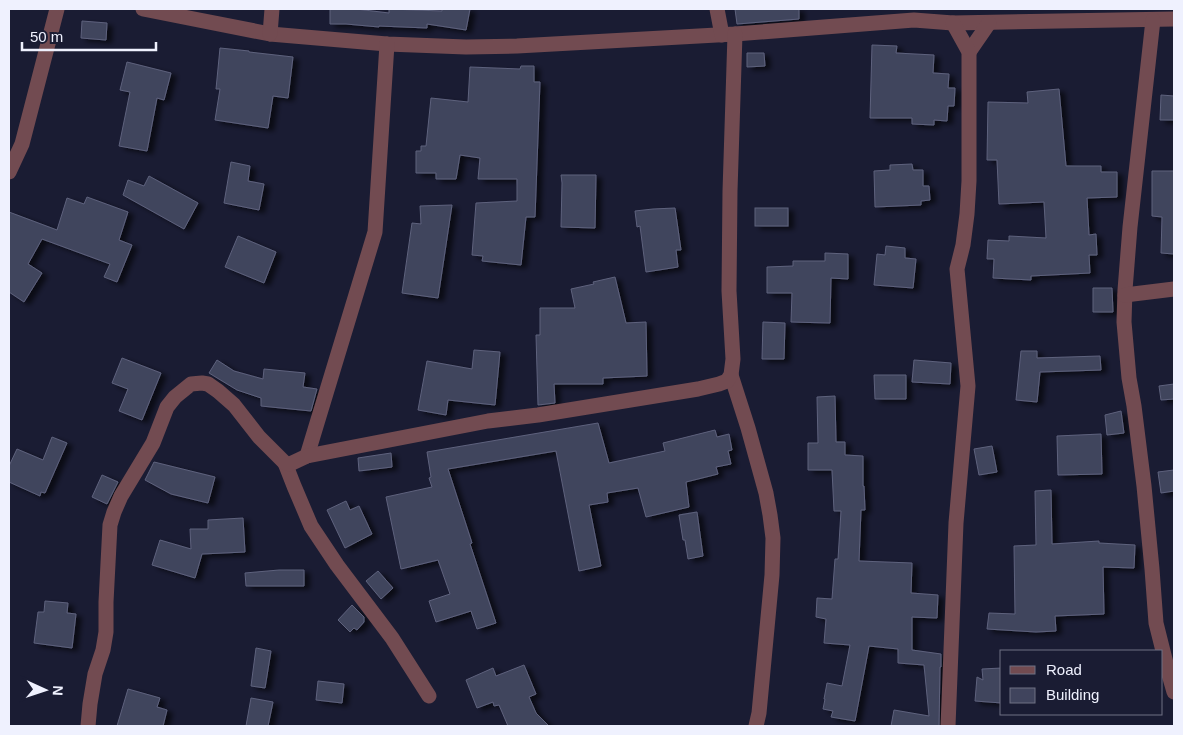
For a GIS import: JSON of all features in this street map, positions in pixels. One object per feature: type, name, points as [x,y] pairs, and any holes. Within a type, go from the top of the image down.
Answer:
[{"type":"street","points":[[9,172],[22,144],[58,9]]},
{"type":"street","points":[[143,9],[270,34],[387,44],[466,47],[729,34],[913,15],[953,23],[989,23],[1095,15],[1153,20],[1174,19]]},
{"type":"street","points":[[270,34],[272,9]]},
{"type":"street","points":[[717,9],[729,34],[729,292],[733,352],[731,375],[766,493],[773,538],[772,575],[759,713],[756,726]]},
{"type":"street","points":[[1153,20],[1130,227],[1124,322],[1129,378],[1144,486],[1156,623],[1163,650]]},
{"type":"street","points":[[948,726],[956,523],[968,386],[957,270],[963,245],[969,181],[969,52],[953,23]]},
{"type":"street","points":[[969,52],[989,23]]},
{"type":"street","points":[[308,456],[375,232],[387,44]]},
{"type":"street","points":[[1125,295],[1174,288]]},
{"type":"street","points":[[286,463],[290,464],[308,456],[488,421],[538,415],[698,389],[727,381],[731,375]]},
{"type":"street","points":[[88,726],[90,704],[106,632],[110,525],[114,512],[121,496],[153,442],[167,408],[174,397],[191,384],[202,383],[208,384],[234,405],[259,437],[286,463],[311,526],[392,638],[429,696]]},
{"type":"street","points":[[1163,651],[1174,692]]},
{"type":"building","points":[[330,9],[356,9],[389,13],[389,9],[442,11],[442,9],[470,9],[466,30],[427,24],[427,28],[330,24]]},
{"type":"building","points":[[735,9],[799,9],[799,19],[737,24]]},
{"type":"building","points":[[82,21],[107,23],[106,40],[81,38]]},
{"type":"building","points":[[872,45],[897,46],[896,53],[934,55],[933,73],[949,74],[948,88],[955,88],[954,106],[948,106],[947,121],[934,120],[934,125],[912,124],[912,118],[870,118]]},
{"type":"building","points":[[220,48],[293,57],[288,98],[273,96],[268,128],[215,120],[220,89],[216,89]]},
{"type":"building","points":[[747,53],[764,53],[765,66],[747,67]]},
{"type":"building","points":[[127,62],[171,73],[164,100],[157,98],[147,151],[119,146],[130,92],[120,90]]},
{"type":"building","points":[[521,66],[534,66],[534,82],[540,82],[535,217],[526,217],[521,265],[482,261],[483,256],[472,255],[476,203],[517,201],[517,179],[478,179],[480,158],[460,155],[456,179],[436,179],[436,173],[416,173],[416,151],[421,151],[421,146],[426,146],[431,98],[468,102],[470,67],[520,69]]},
{"type":"building","points":[[1059,89],[1066,166],[1101,166],[1101,172],[1117,172],[1117,197],[1087,198],[1089,235],[1096,234],[1097,255],[1089,255],[1090,273],[1031,276],[1031,280],[993,278],[994,259],[987,259],[988,240],[1009,241],[1009,236],[1046,238],[1044,202],[999,204],[997,160],[987,160],[988,102],[1028,103],[1027,92]]},
{"type":"building","points":[[1161,95],[1174,96],[1174,120],[1160,120]]},
{"type":"building","points":[[231,162],[250,166],[248,181],[264,184],[259,210],[224,203]]},
{"type":"building","points":[[912,164],[913,170],[923,170],[923,186],[929,186],[930,200],[921,201],[921,205],[875,207],[874,171],[890,170],[890,165]]},
{"type":"building","points":[[1152,171],[1174,171],[1174,254],[1161,253],[1162,217],[1152,216]]},
{"type":"building","points":[[561,175],[596,175],[595,228],[561,227]]},
{"type":"building","points":[[149,176],[198,203],[184,229],[123,195],[128,180],[144,186]]},
{"type":"building","points":[[87,197],[128,212],[119,240],[132,245],[117,282],[104,277],[110,264],[42,239],[28,264],[42,273],[24,302],[9,292],[9,212],[57,230],[67,198],[84,204]]},
{"type":"building","points":[[452,205],[438,298],[402,293],[412,223],[421,224],[420,206]]},
{"type":"building","points":[[675,208],[681,250],[676,250],[678,267],[646,272],[640,226],[637,227],[635,211]]},
{"type":"building","points":[[755,208],[788,208],[788,226],[755,226]]},
{"type":"building","points":[[238,236],[276,252],[264,283],[225,267]]},
{"type":"building","points":[[886,246],[905,248],[905,258],[916,259],[913,288],[874,285],[877,254],[885,255]]},
{"type":"building","points":[[825,253],[848,254],[848,279],[831,278],[830,323],[791,322],[792,293],[767,293],[767,267],[793,266],[793,261],[825,261]]},
{"type":"building","points":[[615,277],[626,323],[646,322],[647,376],[603,378],[603,384],[554,384],[555,403],[538,405],[536,335],[540,335],[540,308],[575,308],[571,289]]},
{"type":"building","points":[[1093,288],[1112,288],[1113,312],[1093,312]]},
{"type":"building","points":[[763,322],[785,323],[784,359],[762,359]]},
{"type":"building","points":[[474,350],[500,352],[495,405],[448,400],[446,415],[418,410],[427,361],[472,369]]},
{"type":"building","points":[[1021,351],[1037,351],[1037,358],[1100,356],[1101,370],[1040,372],[1037,402],[1016,400]]},
{"type":"building","points":[[122,358],[161,373],[142,420],[119,411],[128,389],[112,383]]},
{"type":"building","points":[[217,360],[234,371],[263,379],[264,369],[305,373],[303,387],[317,389],[311,411],[261,406],[261,398],[237,390],[209,373]]},
{"type":"building","points":[[914,360],[951,363],[950,384],[912,382]]},
{"type":"building","points":[[874,375],[906,375],[906,399],[875,399]]},
{"type":"building","points":[[1174,384],[1174,399],[1161,400],[1159,386]]},
{"type":"building","points":[[835,396],[836,442],[845,442],[845,455],[863,456],[865,510],[861,510],[859,561],[912,563],[911,593],[938,595],[937,618],[912,617],[912,650],[941,654],[939,726],[891,726],[894,710],[929,716],[924,665],[898,663],[898,649],[869,646],[855,721],[831,717],[833,711],[823,709],[827,683],[842,686],[850,645],[824,643],[826,619],[816,617],[817,598],[832,599],[835,559],[838,559],[841,511],[834,511],[832,470],[808,470],[808,443],[818,443],[817,397]]},
{"type":"building","points":[[1121,411],[1124,433],[1107,435],[1105,415]]},
{"type":"building","points":[[598,423],[609,463],[665,451],[663,443],[715,430],[717,437],[729,434],[732,450],[728,451],[731,464],[716,467],[718,474],[686,482],[689,507],[646,517],[638,488],[607,493],[608,502],[589,505],[601,566],[579,571],[556,451],[448,469],[496,623],[477,629],[471,611],[436,622],[429,601],[450,594],[438,560],[401,569],[386,497],[432,487],[429,478],[431,477],[427,452]]},
{"type":"building","points":[[1101,434],[1102,474],[1058,475],[1057,436]]},
{"type":"building","points":[[52,437],[67,443],[45,493],[41,492],[40,496],[9,482],[9,466],[17,449],[43,460]]},
{"type":"building","points":[[992,446],[997,472],[979,475],[974,449]]},
{"type":"building","points":[[391,453],[392,467],[359,471],[358,458]]},
{"type":"building","points":[[154,462],[215,477],[208,503],[171,494],[145,480]]},
{"type":"building","points":[[1174,470],[1174,491],[1161,493],[1158,472]]},
{"type":"building","points":[[102,475],[118,482],[107,504],[92,497]]},
{"type":"building","points":[[1051,490],[1052,544],[1099,541],[1099,543],[1135,545],[1134,568],[1103,567],[1104,614],[1055,616],[1056,631],[1036,632],[987,629],[989,613],[1015,614],[1014,546],[1036,545],[1035,491]]},
{"type":"building","points":[[346,501],[350,510],[359,506],[372,534],[345,548],[327,510]]},
{"type":"building","points":[[697,512],[703,556],[688,559],[679,515]]},
{"type":"building","points":[[243,518],[245,552],[202,554],[195,578],[152,565],[160,540],[191,549],[190,529],[208,529],[208,520]]},
{"type":"building","points":[[304,570],[304,586],[246,586],[245,573]]},
{"type":"building","points":[[378,571],[393,588],[381,599],[366,581]]},
{"type":"building","points":[[45,601],[68,603],[67,613],[76,614],[72,648],[34,643],[38,612],[44,612]]},
{"type":"building","points":[[352,605],[364,617],[364,622],[357,630],[354,628],[350,632],[338,620]]},
{"type":"building","points":[[256,648],[271,651],[265,688],[251,686]]},
{"type":"building","points":[[524,665],[536,694],[529,697],[536,713],[549,726],[508,726],[499,705],[494,706],[493,702],[477,708],[466,680],[493,668],[496,676]]},
{"type":"building","points":[[1000,668],[1000,703],[975,701],[977,677],[983,680],[982,669]]},
{"type":"building","points":[[318,681],[344,684],[342,703],[316,700]]},
{"type":"building","points":[[128,689],[160,698],[157,707],[167,710],[163,726],[117,726]]},
{"type":"building","points":[[251,698],[273,702],[268,726],[246,726]]}]
